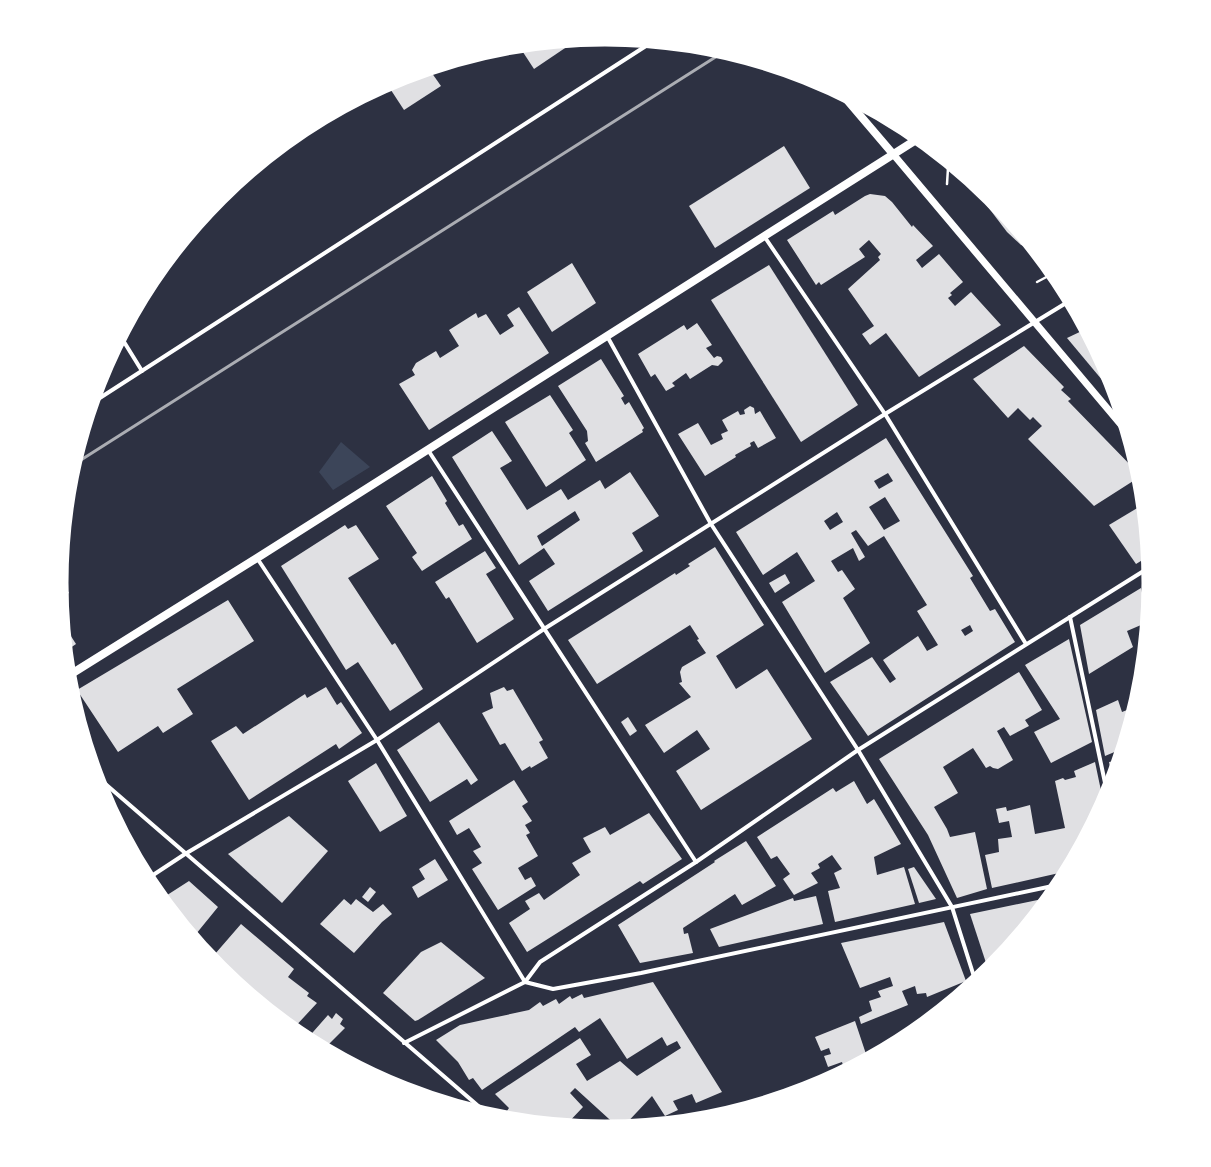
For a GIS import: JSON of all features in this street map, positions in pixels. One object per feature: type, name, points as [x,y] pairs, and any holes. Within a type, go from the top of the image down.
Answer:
[{"type":"main road","points":[[849,103],[892,154]]},
{"type":"main road","points":[[74,672],[428,450],[914,141]]},
{"type":"street","points":[[99,398],[646,46]]},
{"type":"street","points":[[892,154],[1035,321],[1121,424]]},
{"type":"street","points":[[764,236],[885,414],[1026,644]]},
{"type":"street","points":[[152,876],[185,854],[377,740],[544,629],[885,414],[1066,303]]},
{"type":"street","points":[[607,336],[711,524],[858,750],[952,907],[974,977]]},
{"type":"street","points":[[124,342],[142,371]]},
{"type":"street","points":[[428,450],[696,862]]},
{"type":"street","points":[[257,558],[377,740],[525,982],[553,989],[641,973],[1052,886]]},
{"type":"street","points":[[404,1043],[525,982],[540,962],[696,862],[858,750],[1144,571],[1145,575]]},
{"type":"street","points":[[1070,617],[1106,786]]},
{"type":"street","points":[[105,783],[481,1109]]},
{"type":"path","points":[[946,184],[948,167]]},
{"type":"path","points":[[1037,282],[1048,276]]},
{"type":"shaded area","points":[[341,442],[370,467],[333,490],[319,472]]},
{"type":"building","points":[[569,45],[534,69],[522,51]]},
{"type":"building","points":[[432,73],[441,86],[404,110],[390,89]]},
{"type":"building","points":[[784,146],[810,188],[715,248],[689,206]]},
{"type":"building","points":[[870,194],[885,196],[892,202],[912,227],[913,225],[933,246],[916,260],[922,268],[939,254],[963,282],[950,293],[952,295],[948,298],[955,306],[971,292],[1001,325],[919,377],[886,333],[870,345],[862,334],[874,326],[848,289],[880,260],[878,257],[881,254],[869,240],[859,249],[865,257],[821,285],[819,282],[816,285],[787,240],[833,211],[835,215]]},
{"type":"building","points":[[982,197],[1027,247],[1021,245],[1007,232]]},
{"type":"building","points":[[572,263],[596,303],[552,332],[527,292]]},
{"type":"building","points":[[769,265],[858,405],[801,442],[711,300]]},
{"type":"building","points":[[519,307],[549,353],[429,430],[399,384],[415,375],[412,370],[416,363],[436,351],[440,358],[459,346],[449,330],[476,313],[478,318],[486,314],[500,335],[514,326],[507,315]]},
{"type":"building","points":[[697,323],[712,345],[706,348],[714,358],[717,356],[721,357],[723,361],[718,366],[712,365],[690,379],[686,373],[672,383],[675,386],[666,391],[655,374],[651,377],[638,354],[684,325],[687,330]]},
{"type":"building","points":[[1082,331],[1107,386],[1067,338]]},
{"type":"building","points":[[1024,346],[1064,387],[1061,390],[1071,399],[1068,401],[1132,467],[1135,480],[1094,506],[1028,439],[1042,426],[1033,417],[1030,420],[1018,408],[1008,418],[973,379]]},
{"type":"building","points":[[601,359],[624,396],[621,398],[625,405],[629,402],[644,428],[642,430],[643,432],[596,462],[585,443],[588,441],[587,431],[558,386]]},
{"type":"building","points":[[550,395],[573,430],[569,433],[586,460],[546,487],[505,422]]},
{"type":"building","points":[[750,406],[754,408],[755,414],[760,411],[776,438],[758,448],[754,441],[750,443],[751,446],[735,455],[736,457],[705,476],[678,434],[698,423],[711,445],[723,439],[721,434],[728,431],[722,420],[738,411],[740,415],[745,414],[744,410]]},
{"type":"building","points":[[492,431],[512,461],[500,468],[527,510],[561,489],[568,500],[600,480],[605,489],[630,472],[659,516],[632,533],[643,551],[548,611],[529,581],[555,564],[544,548],[519,565],[452,457]],"holes":[[[575,511],[580,520],[542,546],[537,536]]]},
{"type":"building","points":[[886,438],[973,576],[970,578],[990,611],[995,609],[1015,642],[868,736],[830,682],[872,657],[890,683],[896,679],[883,660],[918,636],[927,651],[938,645],[917,611],[927,605],[884,536],[868,546],[856,530],[851,533],[865,557],[859,561],[853,548],[831,561],[838,572],[842,570],[855,589],[843,598],[870,643],[825,673],[782,602],[815,581],[797,552],[763,575],[736,532]],"holes":[[[888,473],[893,481],[879,489],[874,481]],[[885,497],[900,521],[884,530],[869,507]],[[837,512],[843,522],[830,530],[824,521]],[[970,625],[973,631],[965,636],[961,630]]]},
{"type":"building","points":[[432,476],[447,501],[445,503],[459,526],[463,524],[472,539],[422,571],[412,557],[417,553],[386,506]]},
{"type":"building","points":[[1139,507],[1144,559],[1136,564],[1109,525]]},
{"type":"building","points":[[345,525],[348,529],[356,525],[379,559],[348,578],[392,645],[395,643],[423,689],[390,711],[358,662],[346,670],[281,566]]},
{"type":"building","points":[[715,547],[764,625],[716,656],[736,689],[767,669],[812,739],[701,810],[676,771],[710,749],[697,730],[664,753],[645,725],[691,697],[679,683],[682,682],[680,672],[682,667],[706,653],[697,640],[699,639],[690,625],[597,684],[568,640],[675,573],[676,575],[690,566],[688,564]]},
{"type":"building","points":[[485,551],[496,568],[486,574],[514,619],[477,643],[449,597],[446,599],[435,582]]},
{"type":"building","points":[[785,574],[790,583],[775,593],[769,583]]},
{"type":"building","points":[[1141,588],[1144,605],[1143,624],[1127,631],[1133,647],[1089,674],[1080,625]]},
{"type":"building","points":[[228,600],[254,641],[177,689],[193,714],[163,733],[158,726],[118,752],[77,690]]},
{"type":"building","points":[[69,632],[76,644],[70,648]]},
{"type":"building","points":[[1069,639],[1092,742],[1051,763],[1034,732],[1060,719],[1025,665]]},
{"type":"building","points":[[1019,672],[1042,710],[1025,720],[1029,726],[1010,736],[1004,727],[997,731],[1013,760],[998,769],[990,766],[986,768],[973,748],[943,767],[958,793],[934,807],[950,837],[975,832],[987,889],[957,898],[928,835],[879,759]]},
{"type":"building","points":[[326,687],[337,705],[341,702],[362,733],[339,749],[336,744],[249,800],[211,741],[236,726],[243,734],[305,694],[307,698]]},
{"type":"building","points":[[504,687],[507,691],[513,689],[543,740],[539,742],[548,758],[531,768],[530,766],[522,771],[505,743],[500,745],[482,713],[493,708],[490,693]]},
{"type":"building","points":[[1118,700],[1122,712],[1130,709],[1118,750],[1105,756],[1096,710]]},
{"type":"building","points":[[628,717],[637,731],[630,736],[621,722]]},
{"type":"building","points":[[439,722],[478,780],[471,785],[467,779],[430,802],[397,750]]},
{"type":"building","points":[[1115,761],[1111,771],[1109,762]]},
{"type":"building","points":[[1095,762],[1102,795],[1073,853],[1061,873],[992,888],[985,855],[999,852],[998,839],[1012,837],[1009,821],[999,823],[996,809],[1006,807],[1007,811],[1030,805],[1035,834],[1065,828],[1055,781],[1063,778],[1065,780],[1076,777],[1074,771]]},
{"type":"building","points":[[376,763],[407,816],[380,832],[348,781]]},
{"type":"building","points":[[514,780],[528,802],[522,806],[532,821],[525,825],[530,833],[526,835],[538,856],[518,868],[525,880],[531,877],[536,886],[498,910],[472,869],[482,863],[473,851],[481,847],[469,828],[457,835],[449,821]]},
{"type":"building","points":[[854,781],[867,804],[874,799],[901,844],[874,857],[877,875],[904,867],[915,904],[835,922],[828,891],[840,888],[834,873],[842,869],[832,855],[818,864],[820,868],[811,873],[818,883],[794,895],[783,879],[790,874],[777,856],[771,859],[757,837],[833,788],[836,792]]},
{"type":"building","points":[[649,813],[682,859],[643,884],[640,881],[527,952],[509,923],[530,909],[525,901],[539,893],[544,900],[580,875],[572,863],[591,852],[583,838],[605,827],[610,835]]},
{"type":"building","points":[[289,816],[328,851],[282,903],[228,854]]},
{"type":"building","points":[[746,841],[776,886],[742,905],[735,894],[683,928],[684,934],[688,933],[693,953],[640,963],[618,925]]},
{"type":"building","points":[[435,859],[448,880],[418,898],[412,887],[425,879],[419,869]]},
{"type":"building","points":[[914,867],[936,899],[919,903],[908,869]]},
{"type":"building","points":[[189,881],[218,907],[196,934],[177,912],[166,896]]},
{"type":"building","points":[[370,887],[376,892],[368,902],[362,897]]},
{"type":"building","points":[[816,896],[823,924],[719,947],[710,929],[793,898],[794,901]]},
{"type":"building","points":[[344,899],[351,905],[356,899],[373,912],[383,904],[392,914],[382,922],[354,953],[320,924]]},
{"type":"building","points":[[1043,899],[1034,912],[987,965],[970,914]]},
{"type":"building","points":[[944,922],[966,981],[927,997],[926,993],[917,994],[915,986],[902,991],[908,1005],[861,1024],[859,1017],[872,1011],[869,1001],[881,997],[878,991],[893,986],[890,977],[860,988],[841,943]]},
{"type":"building","points":[[241,924],[294,969],[288,977],[309,993],[307,996],[317,1003],[296,1025],[277,1012],[250,989],[224,965],[214,954]]},
{"type":"building","points":[[441,942],[485,978],[415,1021],[383,993],[421,952]]},
{"type":"building","points":[[653,982],[722,1092],[696,1103],[692,1094],[673,1101],[678,1110],[665,1116],[652,1096],[627,1122],[613,1123],[575,1088],[570,1093],[583,1107],[569,1122],[511,1115],[507,1111],[509,1108],[495,1094],[580,1038],[591,1055],[576,1064],[587,1081],[620,1061],[637,1076],[681,1048],[677,1041],[667,1046],[662,1037],[627,1059],[600,1018],[579,1032],[575,1027],[482,1090],[473,1078],[469,1080],[458,1062],[436,1040],[460,1025],[529,1010],[540,1002],[543,1006],[556,999],[559,1004],[570,996],[572,999],[582,994],[584,998]]},
{"type":"building","points":[[336,1013],[343,1019],[340,1024],[345,1028],[327,1046],[311,1035],[328,1015],[332,1019]]},
{"type":"building","points":[[855,1021],[866,1055],[844,1067],[842,1062],[828,1067],[824,1056],[831,1054],[829,1048],[821,1051],[815,1037]]},
{"type":"railway","points":[[80,460],[718,56]]}]
